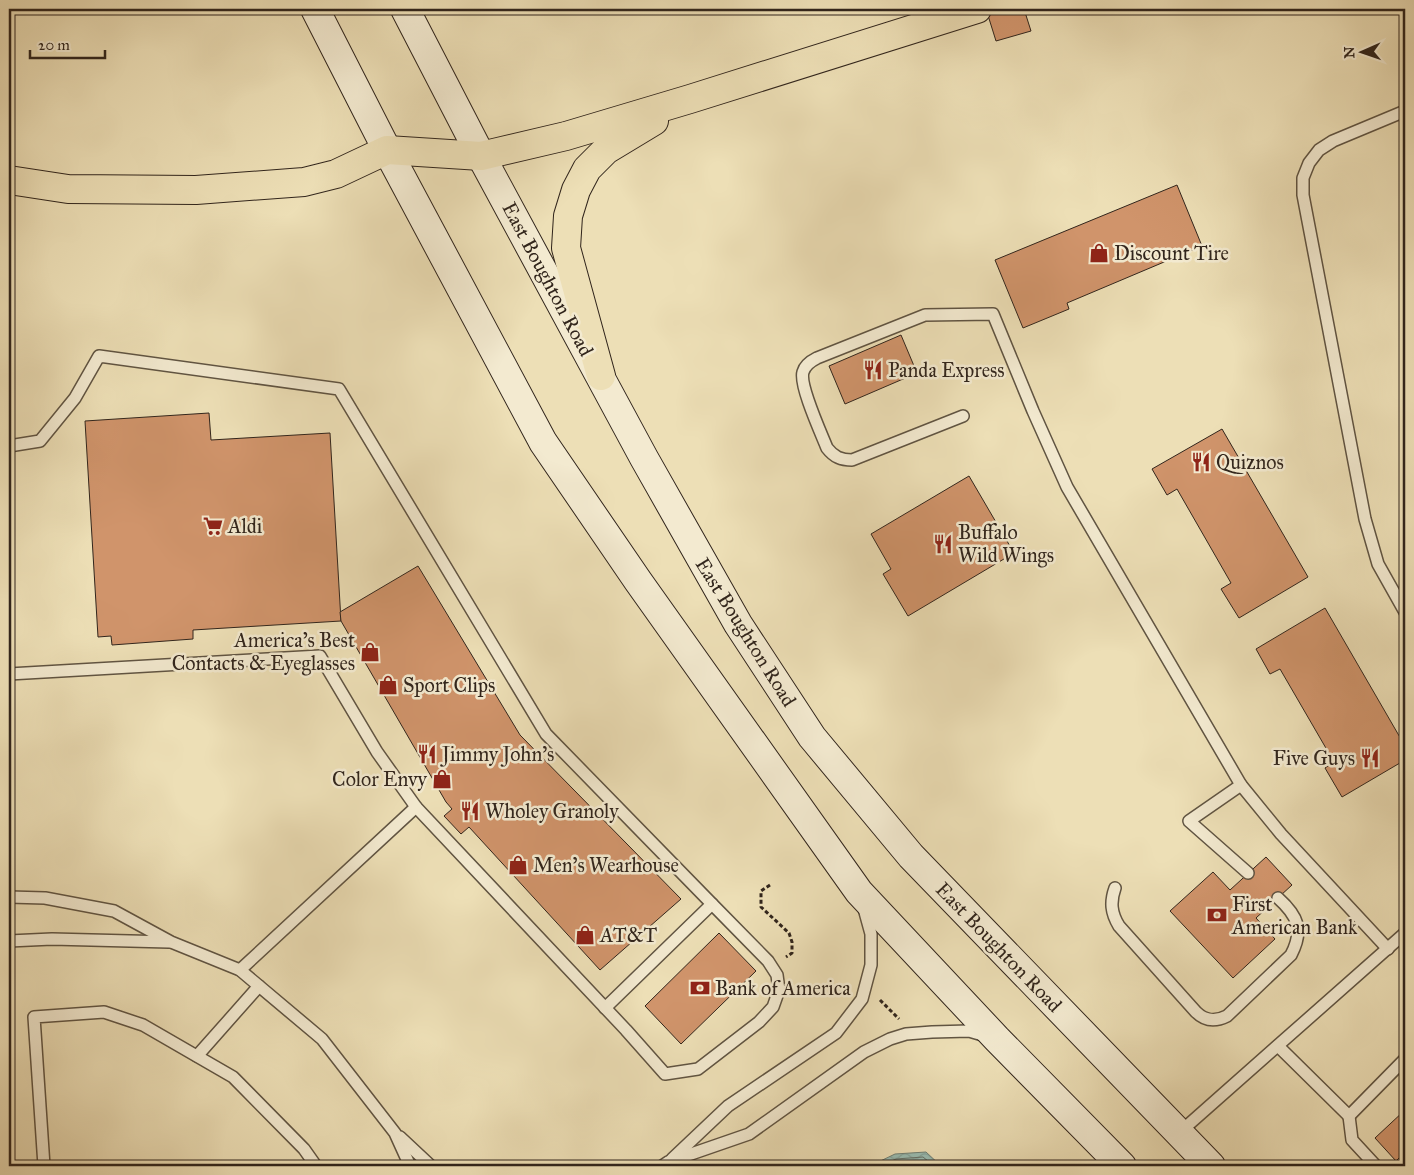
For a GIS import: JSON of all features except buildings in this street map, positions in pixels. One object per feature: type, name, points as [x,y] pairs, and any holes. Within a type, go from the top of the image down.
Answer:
[{"type":"highway","points":[[9,180],[68,189],[196,190],[304,182],[336,174],[388,150],[481,156],[566,136],[977,9]]},
{"type":"highway","points":[[600,376],[566,248],[568,216],[576,190],[587,169],[606,150],[690,99]]},
{"type":"main road","name":"East Boughton Road","points":[[406,10],[481,156],[648,466],[738,624],[812,737],[911,856],[1211,1166]]},
{"type":"main road","points":[[317,12],[543,442],[638,580],[859,892],[997,1039],[1122,1166]]},
{"type":"lane","points":[[1405,111],[1326,145],[1319,150],[1309,163],[1303,178],[1303,195],[1365,519],[1378,564],[1400,592],[1405,612]]},
{"type":"lane","points":[[963,416],[852,460],[845,460],[831,454],[827,448],[803,384],[803,371],[806,366],[817,358],[925,315],[993,314],[1033,412],[1067,488],[1241,785],[1281,834],[1388,949]]},
{"type":"lane","points":[[9,446],[40,441],[75,398],[99,356],[339,389],[546,734],[768,960],[776,975],[779,990],[773,1007],[759,1022],[698,1068],[664,1074],[606,1008],[416,807],[377,752],[320,656],[9,674]]},
{"type":"lane","points":[[1241,785],[1189,821],[1248,873]]},
{"type":"lane","points":[[240,970],[416,807]]},
{"type":"lane","points":[[1115,888],[1111,907],[1119,926],[1196,1012],[1207,1020],[1227,1016],[1291,955],[1296,946],[1298,924],[1294,914],[1278,898]]},
{"type":"lane","points":[[665,1164],[728,1106],[836,1033],[862,999],[871,965],[871,934],[859,892]]},
{"type":"lane","points":[[9,898],[45,898],[114,911],[171,942],[240,970],[322,1039],[396,1132],[431,1166]]},
{"type":"lane","points":[[606,1008],[712,904]]},
{"type":"lane","points":[[1179,1133],[1405,933]]},
{"type":"lane","points":[[9,942],[52,939],[171,942]]},
{"type":"lane","points":[[197,1056],[259,986]]},
{"type":"lane","points":[[44,1166],[34,1017],[104,1012],[143,1025],[233,1077],[304,1150],[316,1166]]},
{"type":"lane","points":[[665,1164],[749,1134],[864,1052],[890,1039],[906,1034],[970,1031],[997,1039]]},
{"type":"lane","points":[[1278,1046],[1349,1116],[1352,1140],[1376,1166]]},
{"type":"lane","points":[[1349,1116],[1405,1059]]},
{"type":"lane","points":[[396,1132],[410,1166]]},
{"type":"path","points":[[770,885],[761,891],[761,907],[789,933],[792,942],[792,953],[773,969]]},
{"type":"path","points":[[878,998],[902,1022]]},
{"type":"water","points":[[926,1152],[941,1166],[870,1166],[895,1154]]},
{"type":"place","name":"Discount Tire","points":[[1099,253]]},
{"type":"place","name":"Panda Express","points":[[873,370]]},
{"type":"place","name":"Quiznos","points":[[1201,462]]},
{"type":"place","name":"Aldi","points":[[213,526]]},
{"type":"place","name":"Buffalo Wild Wings","points":[[943,544]]},
{"type":"place","name":"America's Best Contacts & Eyeglasses","points":[[370,652]]},
{"type":"place","name":"Sport Clips","points":[[388,685]]},
{"type":"place","name":"Jimmy John's","points":[[427,754]]},
{"type":"place","name":"Five Guys","points":[[1370,758]]},
{"type":"place","name":"Color Envy","points":[[442,779]]},
{"type":"place","name":"Wholey Granoly","points":[[470,811]]},
{"type":"place","name":"Men's Wearhouse","points":[[518,865]]},
{"type":"place","name":"First American Bank","points":[[1217,915]]},
{"type":"place","name":"AT&T","points":[[585,935]]},
{"type":"place","name":"Bank of America","points":[[700,988]]}]
